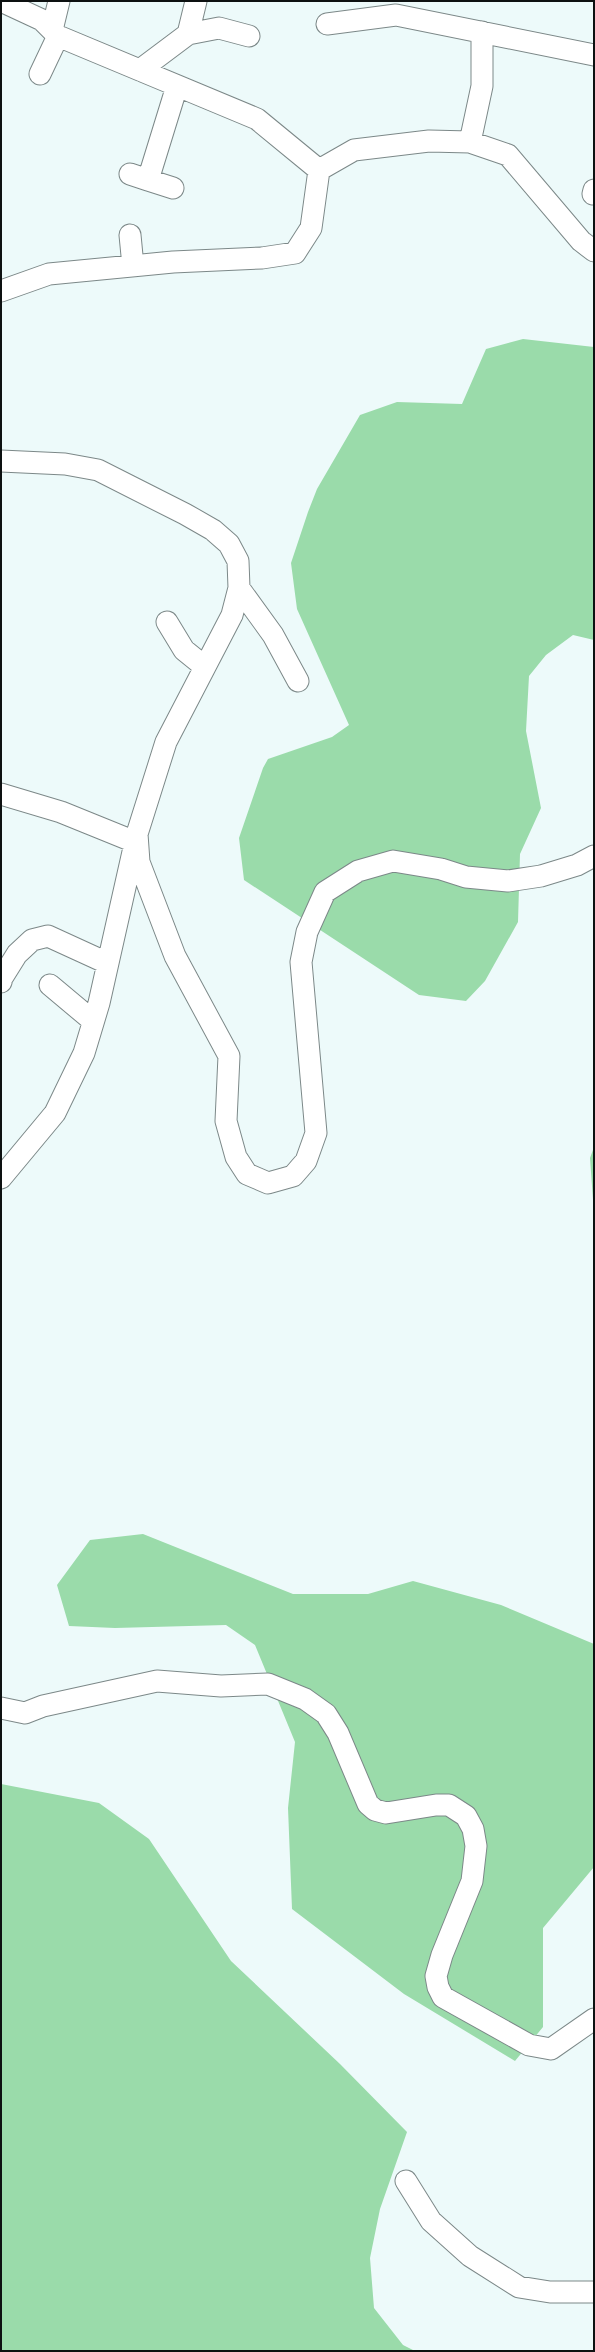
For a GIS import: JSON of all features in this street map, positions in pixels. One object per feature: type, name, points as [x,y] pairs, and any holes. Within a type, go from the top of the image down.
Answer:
[{"type":"street","points":[[1,1],[42,20],[55,33],[257,119],[319,170]]},
{"type":"street","points":[[40,74],[55,33],[59,1]]},
{"type":"street","points":[[188,34],[196,1]]},
{"type":"street","points":[[327,24],[403,8],[482,32],[594,55]]},
{"type":"street","points":[[140,70],[188,34],[219,28],[249,36]]},
{"type":"street","points":[[470,142],[482,86],[482,32]]},
{"type":"street","points":[[173,188],[139,177],[178,86]]},
{"type":"street","points":[[319,170],[354,150],[429,141],[470,142],[508,156],[581,241],[594,251]]},
{"type":"street","points":[[1,291],[49,274],[173,262],[262,258],[295,253],[311,228],[319,170]]},
{"type":"street","points":[[130,235],[133,266]]},
{"type":"street","points":[[1,461],[65,464],[98,470],[185,514],[214,530],[229,544],[238,561],[239,588],[232,615],[166,742],[136,838],[93,1021],[84,1053],[55,1113],[1,1178]]},
{"type":"street","points":[[239,588],[273,635],[298,682]]},
{"type":"street","points":[[167,622],[184,650],[205,667]]},
{"type":"street","points":[[1,794],[61,812],[136,838]]},
{"type":"street","points":[[136,838],[139,862],[175,956],[229,1056],[226,1121],[236,1156],[247,1174],[268,1183],[293,1176],[306,1161],[316,1133],[301,962],[307,932],[325,892],[358,871],[394,861],[441,869],[466,877],[508,881],[541,876],[577,865],[594,856]]},
{"type":"street","points":[[1,982],[17,954],[32,940],[48,936],[107,963]]},
{"type":"street","points":[[50,985],[93,1021]]},
{"type":"street","points":[[1,1708],[25,1713],[42,1706],[157,1681],[221,1686],[268,1684],[305,1699],[326,1714],[338,1733],[368,1804],[375,1810],[386,1813],[436,1805],[449,1805],[466,1816],[473,1829],[476,1846],[472,1881],[442,1955],[436,1976],[438,1987],[443,1997],[529,2045],[551,2049],[594,2019]]},
{"type":"street","points":[[406,2181],[431,2221],[470,2256],[519,2288],[550,2292],[594,2292]]},
{"type":"green space","points":[[523,339],[594,347],[594,640],[573,635],[546,655],[529,676],[526,731],[541,808],[520,854],[518,922],[485,981],[466,1001],[419,995],[244,880],[239,838],[263,768],[268,759],[332,737],[349,725],[297,609],[291,563],[317,489],[360,415],[397,402],[462,404],[486,349]]},
{"type":"green space","points":[[594,1147],[594,1214],[590,1158]]},
{"type":"green space","points":[[143,1534],[293,1594],[368,1594],[413,1581],[501,1605],[594,1644],[594,1867],[543,1928],[543,2027],[515,2061],[404,1994],[292,1909],[288,1808],[295,1742],[255,1645],[226,1625],[115,1628],[69,1626],[57,1585],[90,1540]]},
{"type":"green space","points":[[1,1784],[99,1803],[149,1839],[231,1961],[340,2064],[407,2132],[380,2209],[370,2258],[374,2308],[403,2345],[415,2351],[1,2351]]}]
